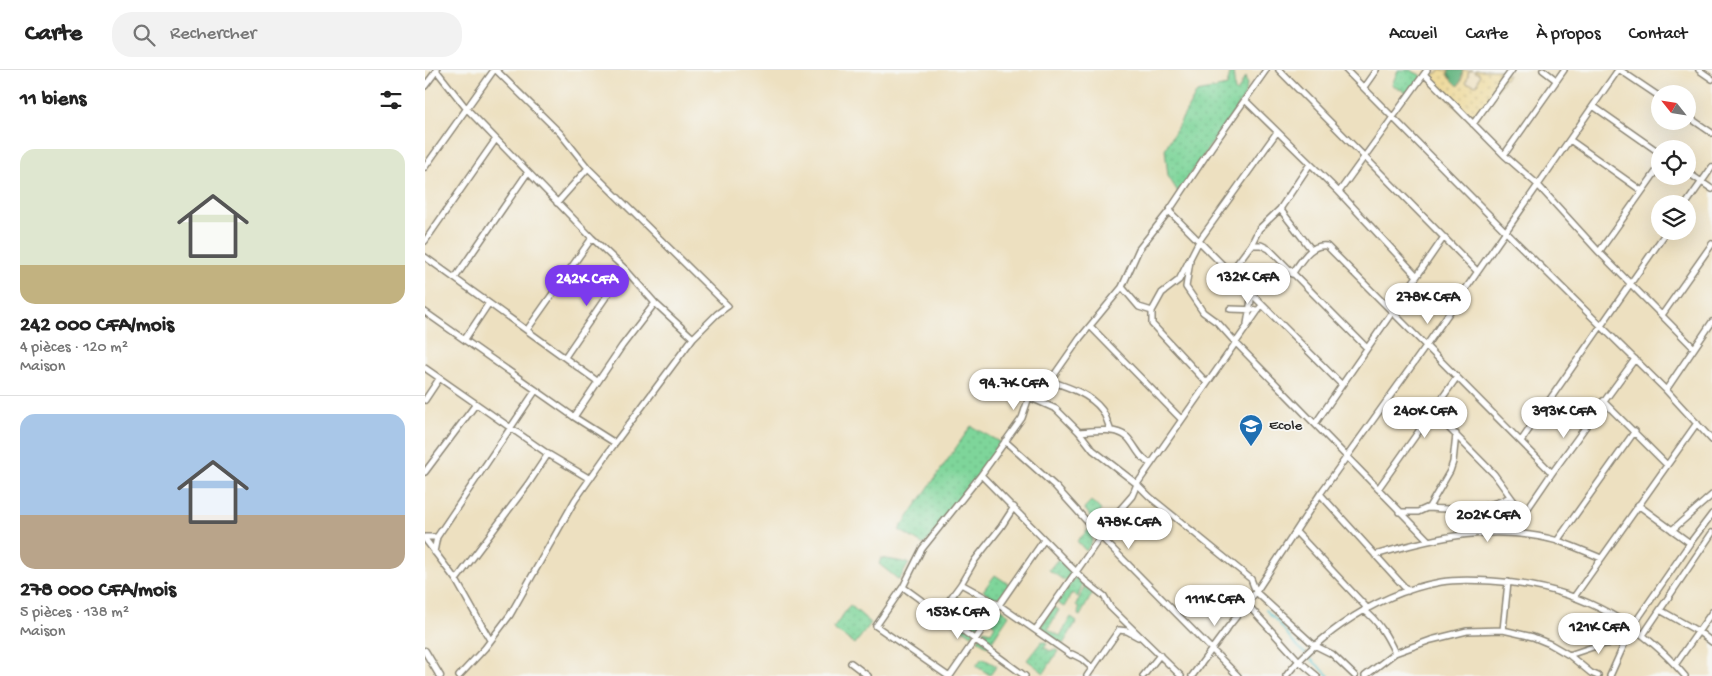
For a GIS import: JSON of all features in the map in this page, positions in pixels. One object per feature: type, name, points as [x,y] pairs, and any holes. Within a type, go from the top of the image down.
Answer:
[{"type":"street","points":[[425,86],[437,70],[466,108],[557,203],[625,269],[655,303],[693,338]]},
{"type":"street","points":[[425,166],[495,70],[555,127],[588,168],[728,306],[717,314],[693,338],[615,443],[589,479],[560,526],[510,615],[459,676]]},
{"type":"street","points":[[1044,540],[949,676],[876,626],[903,587],[922,549],[981,475],[1022,418],[1029,396],[1050,381],[1090,326],[1122,287],[1139,248],[1169,211],[1267,70]]},
{"type":"street","points":[[1279,70],[1477,271]]},
{"type":"street","points":[[1345,70],[1635,359],[1712,440]]},
{"type":"street","points":[[1364,87],[1376,70]]},
{"type":"street","points":[[1473,124],[1512,70]]},
{"type":"street","points":[[1543,70],[1556,80]]},
{"type":"street","points":[[1504,155],[1563,70]]},
{"type":"street","points":[[1193,676],[1256,592],[1320,494],[1619,70],[1651,91]]},
{"type":"street","points":[[1699,70],[1712,79]]},
{"type":"street","points":[[1339,192],[1426,72],[1473,124],[1537,184],[1599,252],[1694,348]]},
{"type":"street","points":[[1245,100],[1339,192],[1417,276]]},
{"type":"street","points":[[1593,106],[1651,147]]},
{"type":"street","points":[[1696,122],[1712,133]]},
{"type":"street","points":[[1207,383],[1152,324],[1152,311],[1162,293],[1179,280],[1199,241],[1277,132]]},
{"type":"street","points":[[425,241],[496,139]]},
{"type":"street","points":[[1570,140],[1642,191]]},
{"type":"street","points":[[1230,273],[1251,245],[1259,229],[1280,209],[1310,164]]},
{"type":"street","points":[[1692,195],[1712,167]]},
{"type":"street","points":[[557,203],[588,168]]},
{"type":"street","points":[[455,278],[528,172]]},
{"type":"street","points":[[1599,252],[1651,178]]},
{"type":"street","points":[[1696,178],[1712,189]]},
{"type":"street","points":[[1280,209],[1311,249]]},
{"type":"street","points":[[1169,211],[1230,273],[1260,307],[1342,385]]},
{"type":"street","points":[[1315,424],[1444,236]]},
{"type":"street","points":[[527,330],[592,238]]},
{"type":"street","points":[[1521,441],[1661,240]]},
{"type":"street","points":[[1662,316],[1712,244]]},
{"type":"street","points":[[1251,245],[1261,245],[1269,249],[1367,348]]},
{"type":"street","points":[[1292,274],[1311,249],[1318,246],[1327,246],[1552,473]]},
{"type":"street","points":[[425,257],[597,381]]},
{"type":"street","points":[[1190,261],[1186,287],[1203,312],[1224,329],[1428,540]]},
{"type":"street","points":[[565,357],[625,269]]},
{"type":"street","points":[[1122,287],[1139,307],[1152,311]]},
{"type":"street","points":[[1247,327],[1251,300]]},
{"type":"street","points":[[465,339],[489,303]]},
{"type":"street","points":[[574,417],[597,381],[655,303]]},
{"type":"street","points":[[1230,309],[1250,310],[1260,307]]},
{"type":"street","points":[[1036,630],[1118,512],[1132,496],[1137,484],[1181,419],[1260,307]]},
{"type":"street","points":[[425,320],[427,313],[574,417],[615,443]]},
{"type":"street","points":[[1665,390],[1711,324]]},
{"type":"street","points":[[1090,326],[1181,419]]},
{"type":"street","points":[[1511,533],[1603,401],[1635,359]]},
{"type":"street","points":[[425,368],[548,454],[589,479]]},
{"type":"street","points":[[1378,489],[1457,377]]},
{"type":"street","points":[[425,400],[439,379]]},
{"type":"street","points":[[1050,381],[1073,389],[1092,400],[1102,410],[1111,431]]},
{"type":"street","points":[[434,552],[437,537],[536,390]]},
{"type":"street","points":[[1029,396],[1057,409],[1093,450],[1137,484],[1150,498],[1251,580],[1256,592],[1314,645],[1332,654],[1355,676]]},
{"type":"street","points":[[1603,401],[1667,465]]},
{"type":"street","points":[[425,472],[476,404]]},
{"type":"street","points":[[1432,411],[1494,474],[1524,515]]},
{"type":"street","points":[[1574,597],[1697,423]]},
{"type":"street","points":[[1079,432],[1111,431],[1126,437],[1137,453],[1151,464]]},
{"type":"street","points":[[1557,541],[1635,431]]},
{"type":"street","points":[[1427,508],[1450,471],[1453,462],[1456,434]]},
{"type":"street","points":[[1005,441],[1055,486],[1101,537],[1237,676]]},
{"type":"street","points":[[455,580],[528,484],[548,454]]},
{"type":"street","points":[[981,475],[1044,540],[1104,596],[1110,607],[1181,676]]},
{"type":"street","points":[[1320,494],[1408,591]]},
{"type":"street","points":[[1672,530],[1712,495]]},
{"type":"street","points":[[1399,512],[1418,512],[1427,508],[1475,508],[1498,503],[1511,497]]},
{"type":"street","points":[[1638,505],[1690,543]]},
{"type":"street","points":[[939,614],[961,584],[975,560],[1014,507]]},
{"type":"street","points":[[1610,676],[1632,627],[1712,514]]},
{"type":"street","points":[[1296,532],[1374,618],[1395,653]]},
{"type":"street","points":[[1375,555],[1447,536],[1511,533],[1557,541],[1601,558]]},
{"type":"street","points":[[1643,635],[1712,533]]},
{"type":"street","points":[[437,537],[425,538],[455,580],[491,640]]},
{"type":"street","points":[[1287,676],[1314,645],[1353,617],[1383,600],[1443,581],[1472,580],[1533,585],[1597,606],[1643,635],[1685,676]]},
{"type":"street","points":[[1503,630],[1509,582]]},
{"type":"street","points":[[961,584],[999,605],[1093,668]]},
{"type":"street","points":[[903,587],[1025,676]]},
{"type":"street","points":[[1246,603],[1299,661],[1317,676]]},
{"type":"street","points":[[1660,610],[1699,632],[1712,642]]},
{"type":"street","points":[[1675,665],[1712,612]]},
{"type":"street","points":[[1087,676],[1119,630],[1127,631],[1147,642]]},
{"type":"street","points":[[1365,676],[1395,653],[1467,630],[1503,630],[1549,643],[1598,676]]},
{"type":"street","points":[[1569,655],[1599,645],[1626,641]]},
{"type":"street","points":[[425,650],[439,676]]},
{"type":"street","points":[[1143,676],[1160,655]]},
{"type":"street","points":[[851,663],[868,676]]},
{"type":"green space","points":[[1231,70],[1233,70],[1235,92],[1238,91],[1245,77],[1247,85],[1244,97],[1178,192],[1168,176],[1165,149],[1197,92],[1227,86]]},
{"type":"green space","points":[[1398,70],[1410,70],[1422,76],[1409,94],[1392,85]]},
{"type":"green space","points":[[1449,70],[1463,70],[1461,82],[1458,86],[1447,75]]},
{"type":"green space","points":[[971,426],[1003,444],[924,545],[899,530]]},
{"type":"green space","points":[[1091,501],[1101,510],[1094,521],[1084,508]]},
{"type":"green space","points":[[1089,529],[1092,541],[1086,551],[1077,541]]},
{"type":"green space","points":[[881,558],[909,563],[899,580],[879,564]]},
{"type":"green space","points":[[1058,559],[1073,572],[1065,581],[1049,570]]},
{"type":"green space","points":[[995,575],[1010,585],[997,600],[983,591]]},
{"type":"green space","points":[[1077,575],[1083,582],[1078,597],[1072,593],[1064,607],[1057,603]]},
{"type":"green space","points":[[1086,584],[1093,592],[1080,616],[1078,615],[1079,608],[1076,605]]},
{"type":"green space","points":[[957,596],[968,606],[957,625],[943,615],[948,607],[953,610],[959,604],[954,601]]},
{"type":"green space","points":[[973,603],[988,612],[972,635],[958,626],[966,614],[971,614],[976,609],[972,606]]},
{"type":"green space","points":[[850,605],[871,623],[855,644],[833,629]]},
{"type":"green space","points":[[1054,607],[1059,610],[1048,629],[1060,636],[1071,617],[1077,621],[1063,644],[1039,629]]},
{"type":"green space","points":[[1000,608],[1009,615],[988,647],[978,640],[984,630],[991,632],[995,625],[990,621]]},
{"type":"green space","points":[[1042,641],[1047,643],[1044,647],[1050,651],[1055,649],[1058,651],[1044,673],[1027,660]]},
{"type":"green space","points":[[982,658],[997,666],[990,675],[976,666]]},
{"type":"sand","points":[[1442,70],[1449,70],[1447,75],[1458,86],[1461,82],[1463,70],[1473,70],[1469,71],[1466,83],[1477,85],[1480,74],[1475,72],[1475,70],[1500,70],[1499,74],[1508,75],[1505,79],[1501,79],[1503,81],[1473,124],[1428,78]]},
{"type":"waterway","points":[[1266,610],[1293,642],[1329,676]]},
{"type":"place","name":"Ecole","points":[[1251,447]]}]
